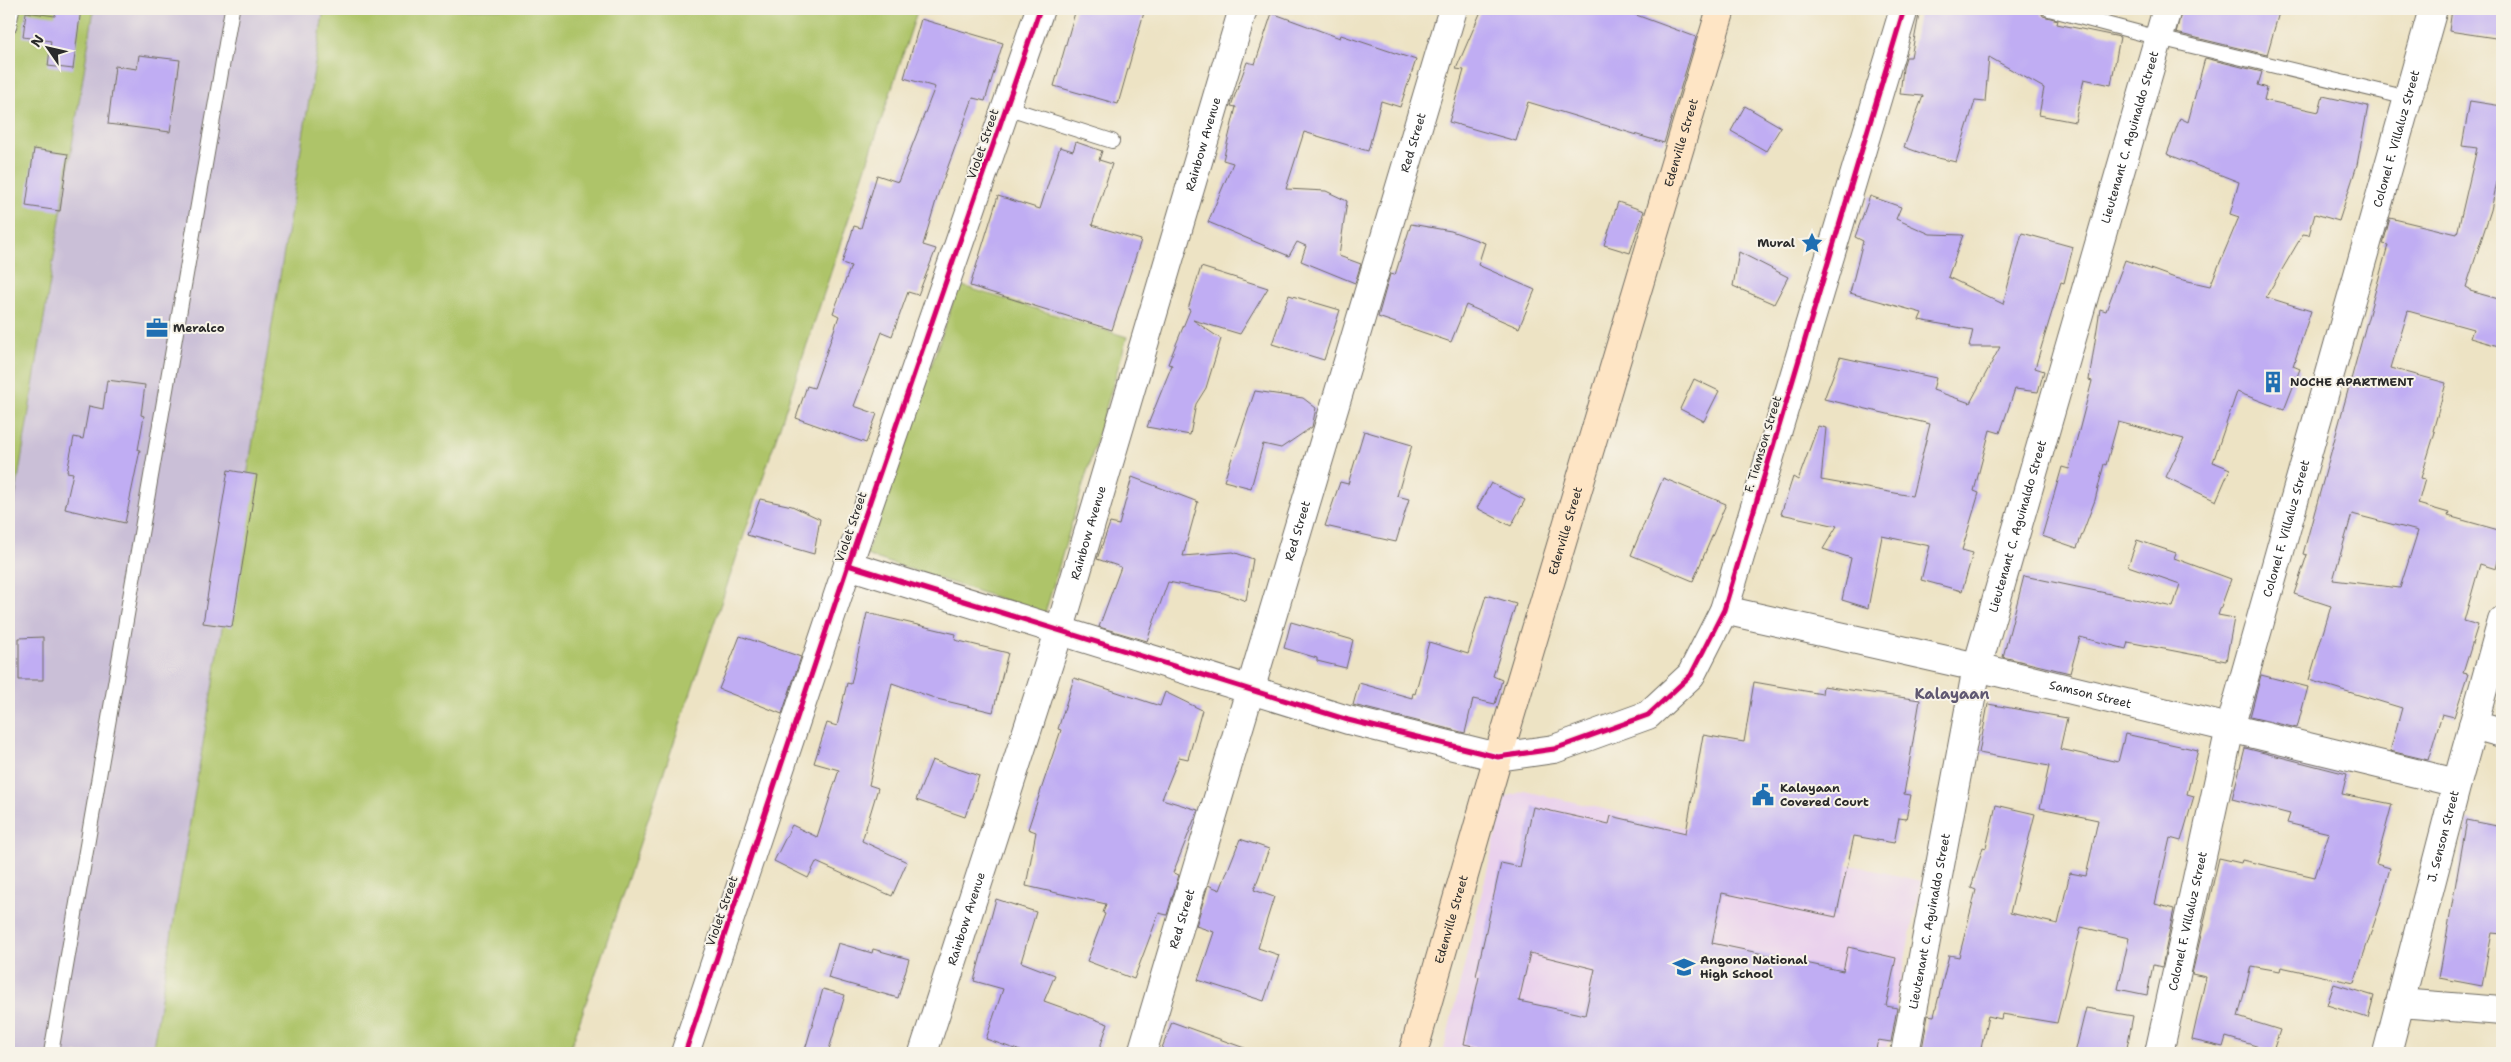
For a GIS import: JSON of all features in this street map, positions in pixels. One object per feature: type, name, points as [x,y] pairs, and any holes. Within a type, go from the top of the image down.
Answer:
[{"type":"street","name":"Violet Street","points":[[684,1053],[848,565],[1040,9]]},
{"type":"street","name":"Rainbow Avenue","points":[[923,1053],[1059,632],[1243,9]]},
{"type":"street","name":"Red Street","points":[[1142,1053],[1453,9]]},
{"type":"street","name":"Edenville Street","points":[[1412,1053],[1498,756],[1721,9]]},
{"type":"street","name":"F. Tiamson Street","points":[[1498,756],[1554,749],[1648,715],[1692,675],[1724,610],[1904,9]]},
{"type":"street","name":"Lieutenant C. Aguinaldo Street","points":[[1905,1053],[1977,667],[2168,9]]},
{"type":"street","name":"Colonel F. Villaluz Street","points":[[2159,1053],[2230,728],[2433,9]]},
{"type":"street","points":[[848,565],[1059,632],[1348,720],[1498,756]]},
{"type":"street","name":"Samson Street","points":[[1724,610],[1977,667],[2457,783]]},
{"type":"street","name":"J. Senson Street","points":[[2387,1053],[2457,783],[2502,620]]},
{"type":"street","points":[[2473,725],[2502,733]]},
{"type":"street","points":[[2400,1003],[2502,1011]]},
{"type":"lane","points":[[9,27],[12,9]]},
{"type":"lane","points":[[51,1053],[232,9]]},
{"type":"lane","points":[[2049,9],[2159,38],[2408,98]]},
{"type":"lane","points":[[1006,107],[1112,141]]},
{"type":"shaded area","name":"Meralco","points":[[94,9],[324,9],[152,1053],[9,1053],[9,535]]},
{"type":"shaded area","name":"Angono National High School","points":[[1525,791],[1921,881],[1886,1053],[1443,1053],[1505,797]]},
{"type":"green space","points":[[9,9],[94,9],[9,535]]},
{"type":"green space","points":[[324,9],[918,9],[743,538],[569,1053],[152,1053]]},
{"type":"green space","points":[[959,285],[1127,337],[1045,613],[866,555]]},
{"type":"building","points":[[56,9],[81,9],[73,69],[48,66],[51,41],[23,37],[26,12],[55,16]]},
{"type":"building","points":[[1076,9],[1145,9],[1118,104],[1054,86]]},
{"type":"building","points":[[1482,9],[1620,9],[1696,37],[1664,143],[1528,102],[1516,141],[1449,122],[1464,70],[1456,69]]},
{"type":"building","points":[[1920,9],[2040,10],[2043,16],[2058,20],[2057,24],[2120,37],[2111,85],[2084,79],[2075,122],[2039,115],[2044,88],[1989,57],[1985,102],[1975,101],[1956,162],[1929,156],[1904,147],[1923,96],[1900,94],[1903,68],[1906,57],[1911,57]]},
{"type":"building","points":[[2182,9],[2280,9],[2267,55],[2176,33]]},
{"type":"building","points":[[2452,9],[2502,9],[2502,39],[2449,31]]},
{"type":"building","points":[[1272,13],[1340,38],[1341,35],[1416,60],[1400,107],[1381,101],[1368,151],[1304,132],[1286,189],[1326,191],[1347,201],[1339,256],[1361,264],[1355,283],[1301,261],[1306,246],[1297,242],[1289,256],[1208,222],[1233,163],[1223,160],[1236,107],[1231,106],[1247,62],[1255,64]]},
{"type":"building","points":[[921,19],[1003,43],[985,101],[973,98],[938,194],[923,245],[936,249],[918,295],[908,292],[892,336],[882,332],[854,406],[877,414],[866,443],[796,418],[807,386],[814,388],[839,316],[833,313],[851,266],[842,263],[854,226],[861,228],[877,175],[898,182],[935,87],[904,78]]},
{"type":"building","points":[[139,55],[180,60],[170,132],[108,124],[115,66],[137,69]]},
{"type":"building","points":[[2205,58],[2262,72],[2258,85],[2267,88],[2264,100],[2319,112],[2323,96],[2368,106],[2357,165],[2339,221],[2315,214],[2309,235],[2303,234],[2266,297],[2311,311],[2293,366],[2300,369],[2284,410],[2237,392],[2213,462],[2230,469],[2216,501],[2166,477],[2184,439],[2118,422],[2106,465],[2104,464],[2095,500],[2077,548],[2042,536],[2062,467],[2069,469],[2092,381],[2089,380],[2100,309],[2106,311],[2125,260],[2175,278],[2210,286],[2239,217],[2230,214],[2239,182],[2167,154],[2180,118],[2188,122]]},
{"type":"building","points":[[2470,101],[2502,106],[2502,159],[2491,210],[2466,287],[2470,291],[2502,300],[2502,347],[2470,338],[2473,329],[2408,311],[2391,368],[2446,383],[2433,431],[2435,432],[2421,478],[2425,479],[2418,504],[2449,513],[2448,516],[2502,531],[2502,545],[2496,569],[2480,564],[2464,621],[2478,625],[2463,673],[2468,674],[2454,717],[2442,714],[2428,760],[2390,751],[2402,708],[2309,680],[2331,606],[2294,594],[2307,555],[2303,554],[2388,245],[2383,244],[2390,218],[2457,234],[2477,148],[2462,146]],"holes":[[[2352,514],[2418,531],[2400,588],[2333,580]]]},
{"type":"building","points":[[1745,106],[1781,127],[1766,151],[1731,131]]},
{"type":"building","points":[[1076,142],[1102,151],[1099,160],[1112,164],[1092,225],[1141,240],[1112,330],[970,286],[998,196],[1040,209],[1060,147],[1073,151]]},
{"type":"building","points":[[34,149],[68,154],[60,211],[26,206]]},
{"type":"building","points":[[1870,196],[1901,207],[1896,219],[1930,234],[1963,235],[1948,277],[2003,304],[2022,233],[2073,247],[2064,283],[2061,282],[2035,368],[2044,371],[2038,392],[2015,389],[2000,433],[1990,430],[1974,491],[1979,493],[1962,550],[1973,553],[1962,591],[1921,580],[1930,546],[1882,536],[1868,608],[1842,600],[1851,558],[1823,549],[1837,526],[1781,514],[1793,477],[1798,480],[1818,426],[1826,428],[1821,480],[1912,496],[1930,424],[1824,399],[1840,357],[1936,378],[1933,390],[1970,403],[2000,347],[1969,347],[1973,330],[1919,320],[1922,313],[1850,293],[1863,241],[1855,237]]},
{"type":"building","points":[[1618,202],[1644,211],[1630,253],[1604,245]]},
{"type":"building","points":[[1411,224],[1451,231],[1485,243],[1478,265],[1535,290],[1519,328],[1466,305],[1451,342],[1378,317],[1390,274],[1395,275]]},
{"type":"building","points":[[1739,252],[1788,277],[1774,304],[1733,286]]},
{"type":"building","points":[[1201,267],[1268,288],[1240,334],[1193,320],[1221,339],[1206,388],[1196,404],[1190,435],[1147,427],[1172,365],[1168,364],[1190,310],[1188,309]]},
{"type":"building","points":[[1289,295],[1340,310],[1324,360],[1272,344]]},
{"type":"building","points":[[1694,379],[1719,391],[1704,421],[1680,409]]},
{"type":"building","points":[[107,380],[145,385],[141,415],[144,416],[138,450],[140,450],[125,523],[65,509],[73,473],[67,472],[74,437],[83,439],[89,406],[103,409]]},
{"type":"building","points":[[1255,391],[1303,398],[1316,408],[1312,427],[1281,448],[1263,444],[1251,488],[1224,481]]},
{"type":"building","points":[[1364,431],[1412,445],[1397,496],[1409,499],[1396,542],[1325,526],[1340,482],[1348,484]]},
{"type":"building","points":[[228,470],[257,475],[232,627],[203,623]]},
{"type":"building","points":[[1132,477],[1198,502],[1183,556],[1233,552],[1253,559],[1246,601],[1224,593],[1168,582],[1147,641],[1099,627],[1121,567],[1097,559],[1110,523],[1119,525]]},
{"type":"building","points":[[1663,478],[1726,504],[1693,581],[1631,555]]},
{"type":"building","points":[[1491,483],[1525,500],[1511,526],[1477,508]]},
{"type":"building","points":[[760,499],[792,506],[820,519],[814,554],[747,535]]},
{"type":"building","points":[[2137,540],[2176,553],[2174,558],[2231,579],[2218,615],[2234,618],[2226,661],[2128,642],[2126,649],[2080,637],[2070,673],[2003,657],[2024,576],[2173,607],[2180,584],[2128,566]]},
{"type":"building","points":[[1486,595],[1516,604],[1493,676],[1502,680],[1495,704],[1473,699],[1465,733],[1353,705],[1359,683],[1412,698],[1413,693],[1415,694],[1429,642],[1468,654]]},
{"type":"building","points":[[867,613],[956,634],[955,640],[1008,653],[993,712],[937,699],[892,683],[869,785],[878,788],[862,841],[907,862],[892,896],[816,862],[808,878],[774,861],[792,825],[817,837],[839,770],[814,763],[827,723],[837,726],[847,683],[851,684]]},
{"type":"building","points":[[1291,622],[1353,640],[1346,668],[1317,661],[1317,658],[1284,648]]},
{"type":"building","points":[[740,636],[801,657],[782,714],[719,689]]},
{"type":"building","points":[[43,637],[43,680],[19,680],[19,638]]},
{"type":"building","points":[[2261,675],[2308,687],[2297,728],[2250,717]]},
{"type":"building","points":[[1074,678],[1160,706],[1165,692],[1202,710],[1188,759],[1179,757],[1162,799],[1198,810],[1173,873],[1179,875],[1167,915],[1159,913],[1134,979],[1087,961],[1105,914],[1103,913],[1106,904],[1026,886],[1036,832],[1028,829],[1061,730],[1058,729]]},
{"type":"building","name":"Angono National High School","points":[[1754,682],[1822,694],[1823,686],[1920,700],[1904,794],[1911,795],[1906,819],[1899,818],[1894,843],[1854,836],[1836,917],[1722,893],[1712,943],[1843,971],[1848,947],[1896,958],[1886,1006],[1897,1008],[1891,1042],[1878,1040],[1875,1053],[1507,1053],[1464,1044],[1479,977],[1476,976],[1501,863],[1520,867],[1533,807],[1609,824],[1611,816],[1686,833],[1703,735],[1744,742]],"holes":[[[1530,953],[1595,969],[1585,1015],[1519,1001]]]},
{"type":"building","points":[[1988,704],[2067,718],[2060,749],[2118,762],[2125,734],[2198,750],[2187,794],[2194,796],[2181,841],[2170,838],[2155,904],[2174,909],[2162,967],[2153,965],[2147,995],[2118,989],[2129,938],[2081,927],[2057,1023],[2002,1014],[2001,1019],[1988,1016],[1980,1053],[1939,1053],[1922,1049],[1928,1015],[1934,1016],[1949,955],[1959,957],[1976,890],[1971,888],[1983,847],[1986,848],[1996,805],[2035,814],[2010,913],[2058,924],[2070,873],[2086,876],[2098,820],[2040,808],[2049,766],[1979,753]]},
{"type":"building","points":[[2245,748],[2347,774],[2342,794],[2392,804],[2376,864],[2390,868],[2379,909],[2354,983],[2281,967],[2280,971],[2251,966],[2238,1017],[2280,1030],[2273,1051],[2226,1037],[2223,1047],[2192,1040],[2206,977],[2192,974],[2219,858],[2241,863],[2242,860],[2315,877],[2329,833],[2287,823],[2290,814],[2232,799]]},
{"type":"building","points":[[932,760],[979,776],[965,817],[916,800]]},
{"type":"building","points":[[2467,820],[2502,827],[2502,934],[2492,933],[2482,986],[2439,978]]},
{"type":"building","points":[[1240,839],[1269,849],[1254,890],[1274,897],[1258,948],[1279,955],[1264,1001],[1198,980],[1214,932],[1196,926],[1208,885],[1220,890]]},
{"type":"building","points":[[996,899],[1036,912],[1021,962],[1055,975],[1044,1001],[1108,1024],[1098,1053],[1026,1053],[986,1039],[1003,989],[974,981]]},
{"type":"building","points":[[838,943],[872,953],[873,949],[909,959],[898,998],[828,978]]},
{"type":"building","points":[[2334,984],[2374,996],[2368,1018],[2327,1005]]},
{"type":"building","points":[[823,989],[845,995],[828,1053],[804,1053]]},
{"type":"building","points":[[2086,1008],[2133,1016],[2126,1053],[2075,1053]]},
{"type":"building","points":[[1172,1022],[1250,1050],[1249,1053],[1160,1053]]},
{"type":"cycle path","points":[[685,1053],[848,565],[1040,9]]},
{"type":"cycle path","points":[[848,565],[1348,720],[1498,757],[1554,749],[1648,715],[1691,675],[1724,610],[1904,9]]},
{"type":"place","name":"Mural","points":[[1812,243]]},
{"type":"place","name":"Meralco","points":[[157,328]]},
{"type":"place","name":"NOCHE APARTMENT","points":[[2273,382]]},
{"type":"place","name":"Kalayaan Covered Court","points":[[1763,795]]},
{"type":"place","name":"Angono National High School","points":[[1684,967]]},
{"type":"district","name":"Kalayaan","points":[[1952,694]]}]
